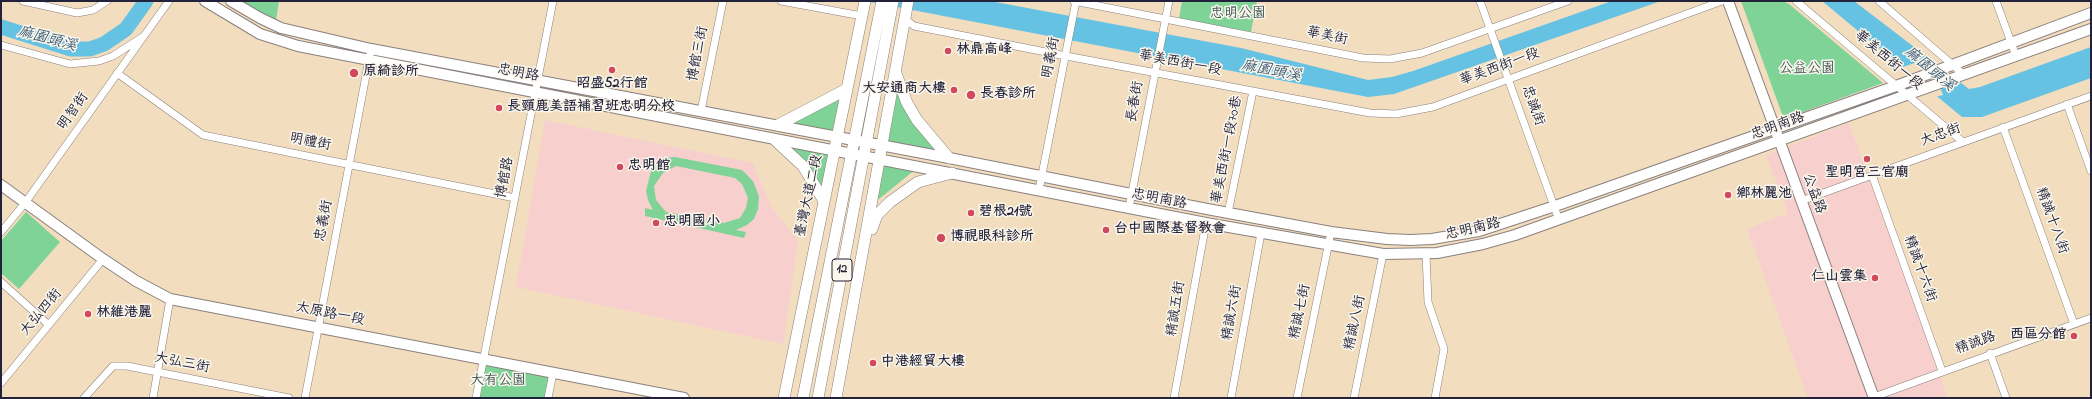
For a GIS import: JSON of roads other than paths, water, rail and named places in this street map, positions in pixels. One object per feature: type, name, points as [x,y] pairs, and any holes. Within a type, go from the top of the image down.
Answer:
[{"type":"main road","name":"忠明路","points":[[205,1],[260,34],[298,46],[370,54],[537,80],[837,137]]},
{"type":"main road","name":"忠明路","points":[[231,1],[281,28],[370,54],[536,92],[835,151]]},
{"type":"main road","name":"臺灣大道二段","points":[[784,398],[865,1]]},
{"type":"main road","name":"12","points":[[818,398],[857,155],[854,140],[882,1]]},
{"type":"main road","name":"12","points":[[803,398],[857,155],[865,142],[893,1]]},
{"type":"main road","name":"12","points":[[836,398],[908,1]]},
{"type":"main road","name":"公益路","points":[[1728,1],[1774,130],[1874,398]]},
{"type":"main road","name":"忠明南路","points":[[837,137],[1331,232],[1387,240],[1432,239],[1479,231],[1555,206],[1774,130],[2091,13]]},
{"type":"main road","name":"忠明南路","points":[[835,151],[1206,224],[1329,246],[1383,254],[1426,254],[1483,244],[1559,220],[2091,29]]},
{"type":"main road","points":[[895,70],[907,103],[917,120],[950,158]]},
{"type":"main road","points":[[778,125],[846,89]]},
{"type":"main road","points":[[775,140],[803,166],[824,201]]},
{"type":"main road","points":[[861,259],[877,215],[890,202],[918,182],[952,173]]},
{"type":"main road","name":"太原路一段","points":[[1,185],[103,260],[136,281],[170,298],[684,398]]},
{"type":"street","points":[[23,1],[77,13],[93,10],[107,1]]},
{"type":"street","points":[[1,45],[70,64],[85,64],[113,56],[144,36],[169,1]]},
{"type":"street","name":"博館路","points":[[476,398],[553,1]]},
{"type":"street","name":"博館三街","points":[[701,111],[723,1]]},
{"type":"street","points":[[781,1],[862,16]]},
{"type":"street","name":"長春街","points":[[1129,208],[1169,1]]},
{"type":"street","name":"忠誠街","points":[[1480,1],[1559,220]]},
{"type":"street","name":"華美街","points":[[1075,3],[1164,22],[1363,58],[1390,59],[1422,53],[1491,31],[1568,1]]},
{"type":"street","name":"華美西街一段","points":[[905,19],[914,26],[1066,56],[1155,70],[1253,91],[1370,113],[1396,114],[1433,107],[1507,75],[1722,1]]},
{"type":"street","name":"華美西街一段","points":[[1796,1],[1963,142]]},
{"type":"street","points":[[1879,1],[1918,33],[1950,66],[1962,75]]},
{"type":"street","points":[[1996,1],[2016,56]]},
{"type":"street","name":"明義街","points":[[1039,190],[1068,46],[1075,3]]},
{"type":"street","name":"明智街","points":[[1,232],[25,203],[144,36]]},
{"type":"street","name":"忠義街","points":[[305,398],[370,54]]},
{"type":"street","name":"明禮街","points":[[117,73],[203,135],[515,198]]},
{"type":"street","name":"華美西街一段70巷","points":[[1228,213],[1253,91]]},
{"type":"street","name":"大忠街","points":[[1801,201],[2091,96]]},
{"type":"street","points":[[2067,104],[2091,171]]},
{"type":"street","name":"精誠十八街","points":[[2003,127],[2074,324]]},
{"type":"street","name":"精誠十六街","points":[[1872,175],[1942,371]]},
{"type":"street","name":"精誠五街","points":[[1174,398],[1206,224]]},
{"type":"street","name":"精誠七街","points":[[1297,398],[1331,232]]},
{"type":"street","name":"精誠六街","points":[[1230,398],[1261,233]]},
{"type":"street","name":"精誠八街","points":[[1354,398],[1383,254]]},
{"type":"street","points":[[1426,254],[1428,302],[1444,349],[1434,398]]},
{"type":"street","name":"大弘四街","points":[[1,383],[103,260]]},
{"type":"street","points":[[1,282],[49,325]]},
{"type":"street","points":[[153,398],[170,298]]},
{"type":"street","name":"精誠路","points":[[1874,398],[1990,353],[2091,318]]},
{"type":"street","points":[[1990,353],[2006,398]]},
{"type":"street","name":"大弘三街","points":[[84,398],[114,366],[127,366],[288,398]]},
{"type":"street","points":[[548,398],[553,373]]},
{"type":"water","points":[[865,1],[990,1],[1241,48],[1368,80],[1392,77],[1413,71],[1612,1],[1661,1],[1394,94],[1368,97]]},
{"type":"water","points":[[1822,1],[1854,1],[1969,89],[1980,87],[2091,47],[2091,78],[1982,117],[1962,117]]},
{"type":"waterway","name":"麻園頭溪","points":[[1,27],[71,49],[90,49],[104,44],[126,29],[146,1]]},
{"type":"place","name":"林鼎高峰","points":[[948,51]]},
{"type":"place","name":"昭盛52行館","points":[[612,70]]},
{"type":"place","name":"原綺診所","points":[[354,73]]},
{"type":"place","name":"大安通商大樓","points":[[954,90]]},
{"type":"place","name":"長春診所","points":[[971,95]]},
{"type":"place","name":"長頸鹿美語補習班忠明分校","points":[[499,108]]},
{"type":"place","name":"聖明宮三官廟","points":[[1867,159]]},
{"type":"place","name":"忠明館","points":[[620,167]]},
{"type":"place","name":"鄉林麗池","points":[[1728,195]]},
{"type":"place","name":"碧根21號","points":[[971,213]]},
{"type":"place","name":"忠明國小","points":[[656,223]]},
{"type":"place","name":"台中國際基督教會","points":[[1106,230]]},
{"type":"place","name":"博視眼科診所","points":[[941,238]]},
{"type":"place","name":"仁山雲集","points":[[1875,278]]},
{"type":"place","name":"林維港麗","points":[[88,314]]},
{"type":"place","name":"西區分館","points":[[2074,336]]},
{"type":"place","name":"中港經貿大樓","points":[[873,363]]},
{"type":"park label","name":"忠明公園","points":[[1238,15]]},
{"type":"park label","name":"公益公園","points":[[1807,70]]},
{"type":"park label","name":"大有公園","points":[[498,382]]}]
